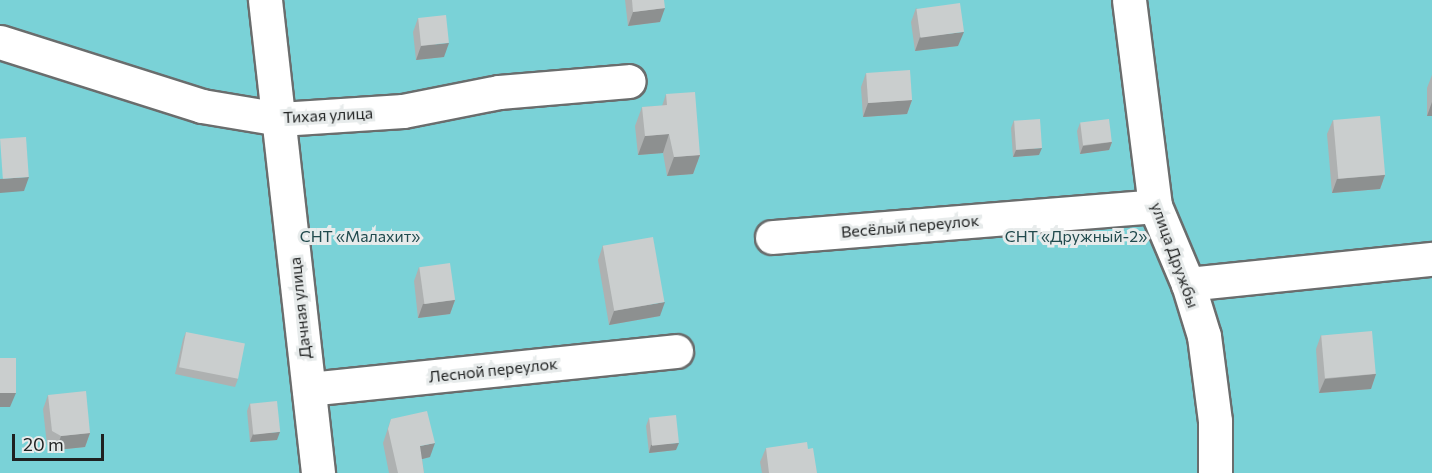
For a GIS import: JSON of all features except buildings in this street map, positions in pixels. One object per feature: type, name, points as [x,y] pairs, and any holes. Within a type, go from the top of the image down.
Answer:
[{"type":"street","name":"Дачная улица","points":[[266,0],[318,473]]},
{"type":"street","name":"улица Дружбы","points":[[1130,0],[1155,206],[1188,284],[1205,347],[1215,421],[1215,473]]},
{"type":"street","name":"Тихая улица","points":[[0,42],[202,106],[280,119],[403,111],[499,92],[629,81]]},
{"type":"street","name":"Весёлый переулок","points":[[772,237],[1155,206]]},
{"type":"street","points":[[1188,284],[1432,259]]},
{"type":"street","name":"Лесной переулок","points":[[309,389],[676,351]]},
{"type":"green space","points":[[0,0],[1432,0],[1432,473],[0,473]]},
{"type":"park label","name":"СНТ «Малахит»","points":[[360,236]]},
{"type":"park label","name":"СНТ «Дружный-2»","points":[[1076,236]]}]
